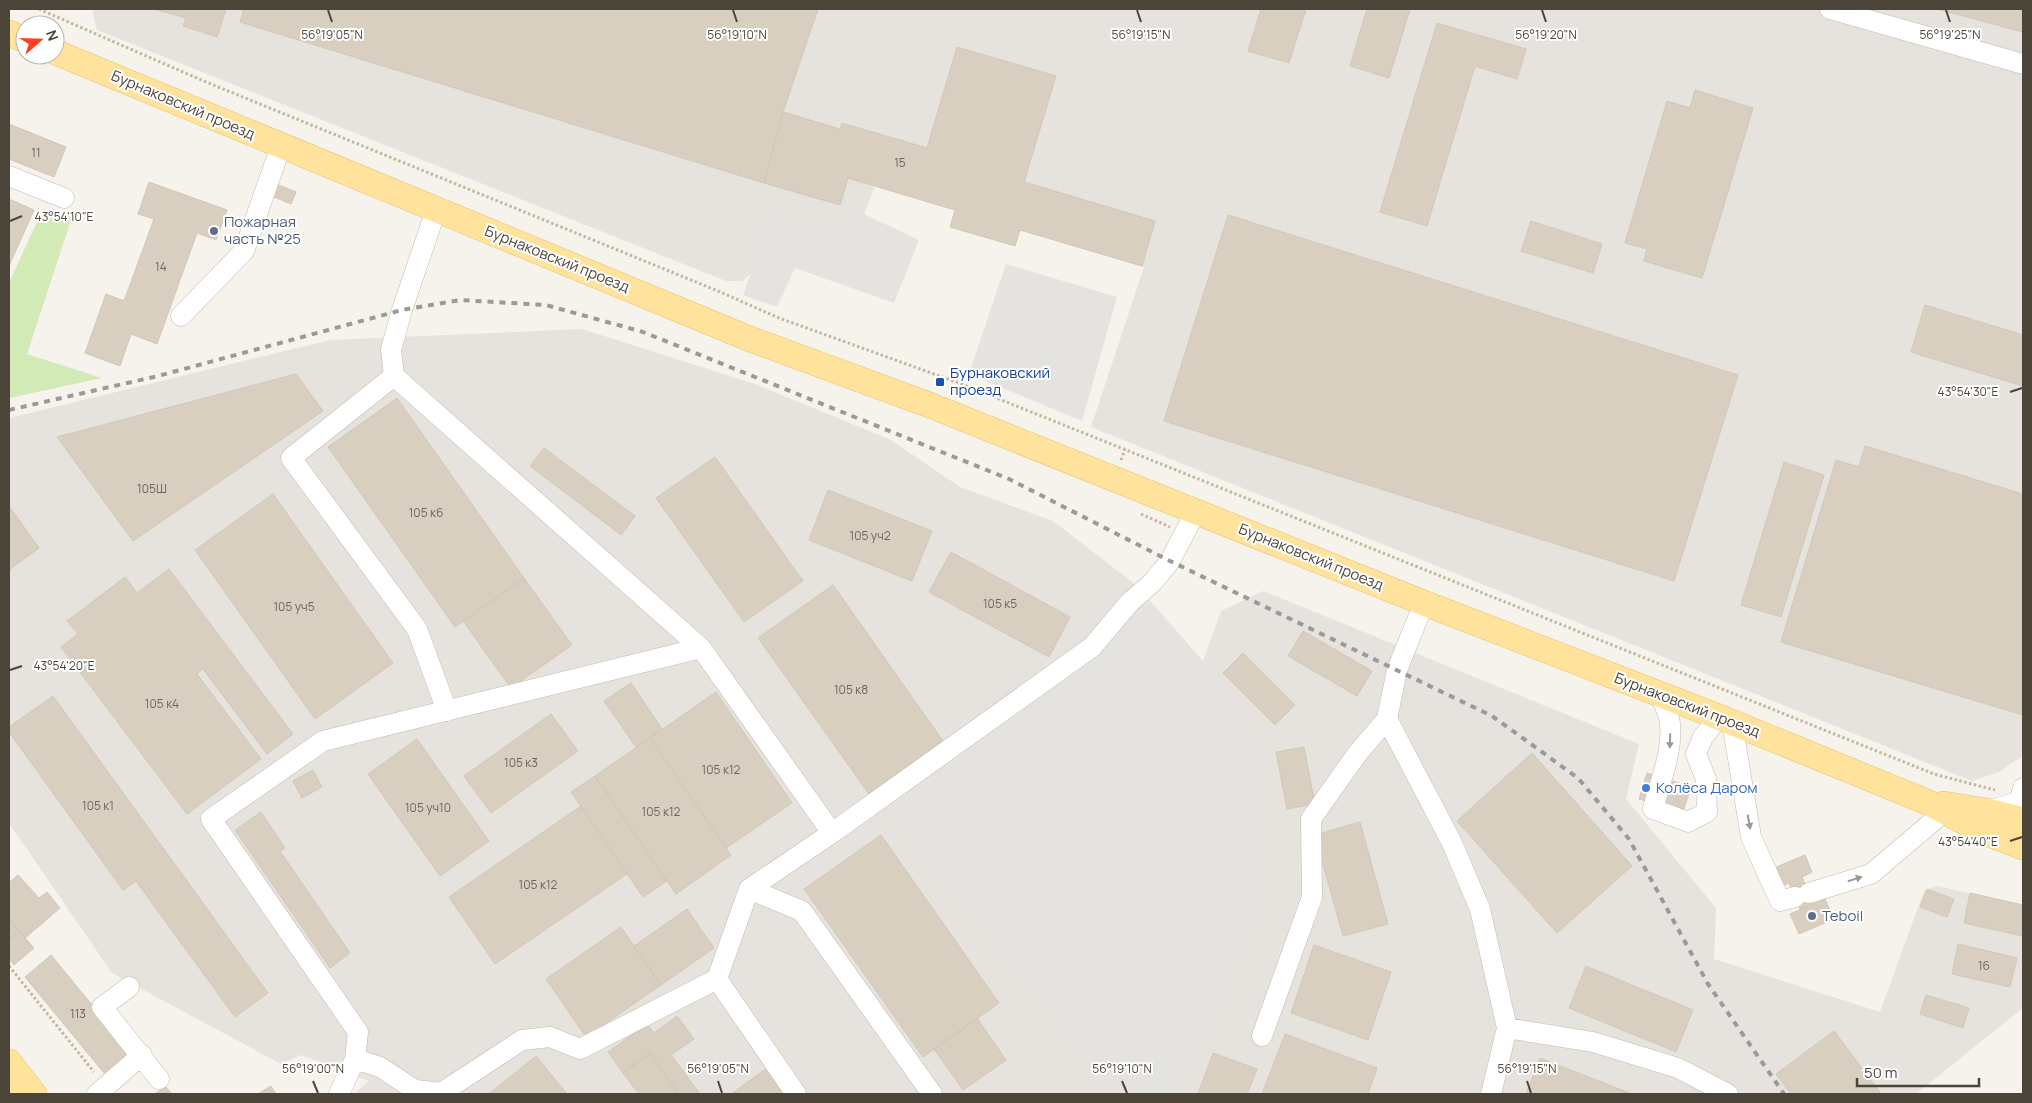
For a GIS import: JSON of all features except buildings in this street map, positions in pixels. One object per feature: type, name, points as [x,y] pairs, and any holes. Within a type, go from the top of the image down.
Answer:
[{"type":"main road","name":"Бурнаковский проезд","points":[[65,56],[750,339],[932,406],[1424,603],[1725,719],[1936,807],[1984,821],[2023,847]]},
{"type":"main road","name":"Бурнаковский проезд","points":[[1984,821],[2022,801]]},
{"type":"main road","points":[[9,1062],[34,1094]]},
{"type":"lane","points":[[1830,9],[2023,64]]},
{"type":"lane","points":[[181,316],[244,251],[281,146]]},
{"type":"lane","points":[[9,176],[64,198]]},
{"type":"lane","points":[[436,210],[402,310],[392,350],[394,376],[701,648],[832,833]]},
{"type":"lane","points":[[394,376],[291,458],[417,629],[448,711]]},
{"type":"lane","points":[[354,1059],[380,1067],[416,1092],[441,1093],[522,1040],[550,1037],[580,1049],[717,979],[749,889],[832,833],[1092,647],[1130,602],[1153,582],[1170,561],[1196,511]]},
{"type":"lane","points":[[1262,1036],[1312,897],[1311,819],[1357,754],[1387,720],[1398,670],[1424,603]]},
{"type":"lane","points":[[339,1094],[354,1059],[358,1032],[211,819],[323,741],[701,648]]},
{"type":"lane","points":[[1660,694],[1670,723],[1669,757],[1662,772],[1653,809],[1688,822],[1707,812],[1706,779],[1696,754],[1703,737],[1725,719],[1752,837],[1780,902],[1871,874],[1936,807]]},
{"type":"lane","points":[[1387,720],[1452,843],[1480,909],[1507,1028],[1491,1094]]},
{"type":"lane","points":[[749,889],[802,911],[932,1094]]},
{"type":"lane","points":[[717,979],[796,1094]]},
{"type":"lane","points":[[129,987],[102,1007],[142,1055],[159,1079]]},
{"type":"lane","points":[[1507,1028],[1603,1045],[1678,1068],[1728,1094]]},
{"type":"lane","points":[[101,1090],[142,1055]]},
{"type":"path","points":[[39,9],[206,82],[718,291],[779,318],[968,386],[1934,774],[2022,801]]},
{"type":"path","points":[[9,966],[101,1090]]},
{"type":"shaded area","points":[[92,9],[2023,9],[2023,752],[2021,757],[1999,772],[1972,781],[1091,427],[1144,267],[875,186],[853,242],[771,219],[751,274],[742,281],[726,281],[97,30]]},
{"type":"shaded area","points":[[864,214],[919,240],[894,303],[795,268],[777,307],[743,295],[771,219],[853,242]]},
{"type":"shaded area","points":[[1006,264],[1117,297],[1082,421],[969,374]]},
{"type":"shaded area","points":[[582,329],[758,385],[891,440],[960,487],[1053,521],[1136,585],[1203,661],[1221,611],[1263,591],[1639,744],[1626,799],[1716,908],[1714,959],[1880,1012],[1924,891],[1937,886],[2023,906],[2023,1008],[1916,1094],[354,1094],[369,1081],[301,1055],[281,1064],[112,973],[9,823],[9,418],[330,340]]},
{"type":"shaded area","points":[[1153,604],[1230,695],[1261,772],[1264,849],[1257,899],[1175,1094],[1127,1094],[894,811],[1091,660]]},
{"type":"green space","points":[[43,209],[72,217],[27,354],[102,378],[9,398],[9,283]]},
{"type":"railway","points":[[9,410],[158,376],[402,310],[460,300],[546,305],[643,332],[1009,479],[1170,561],[1492,716],[1578,778],[1629,839],[1708,984],[1784,1094]]},
{"type":"place","name":"Пожарная часть №25","points":[[214,231]]},
{"type":"place","name":"Бурнаковский проезд","points":[[940,382]]},
{"type":"place","name":"Колёса Даром","points":[[1646,788]]},
{"type":"place","name":"Teboil","points":[[1812,916]]}]
